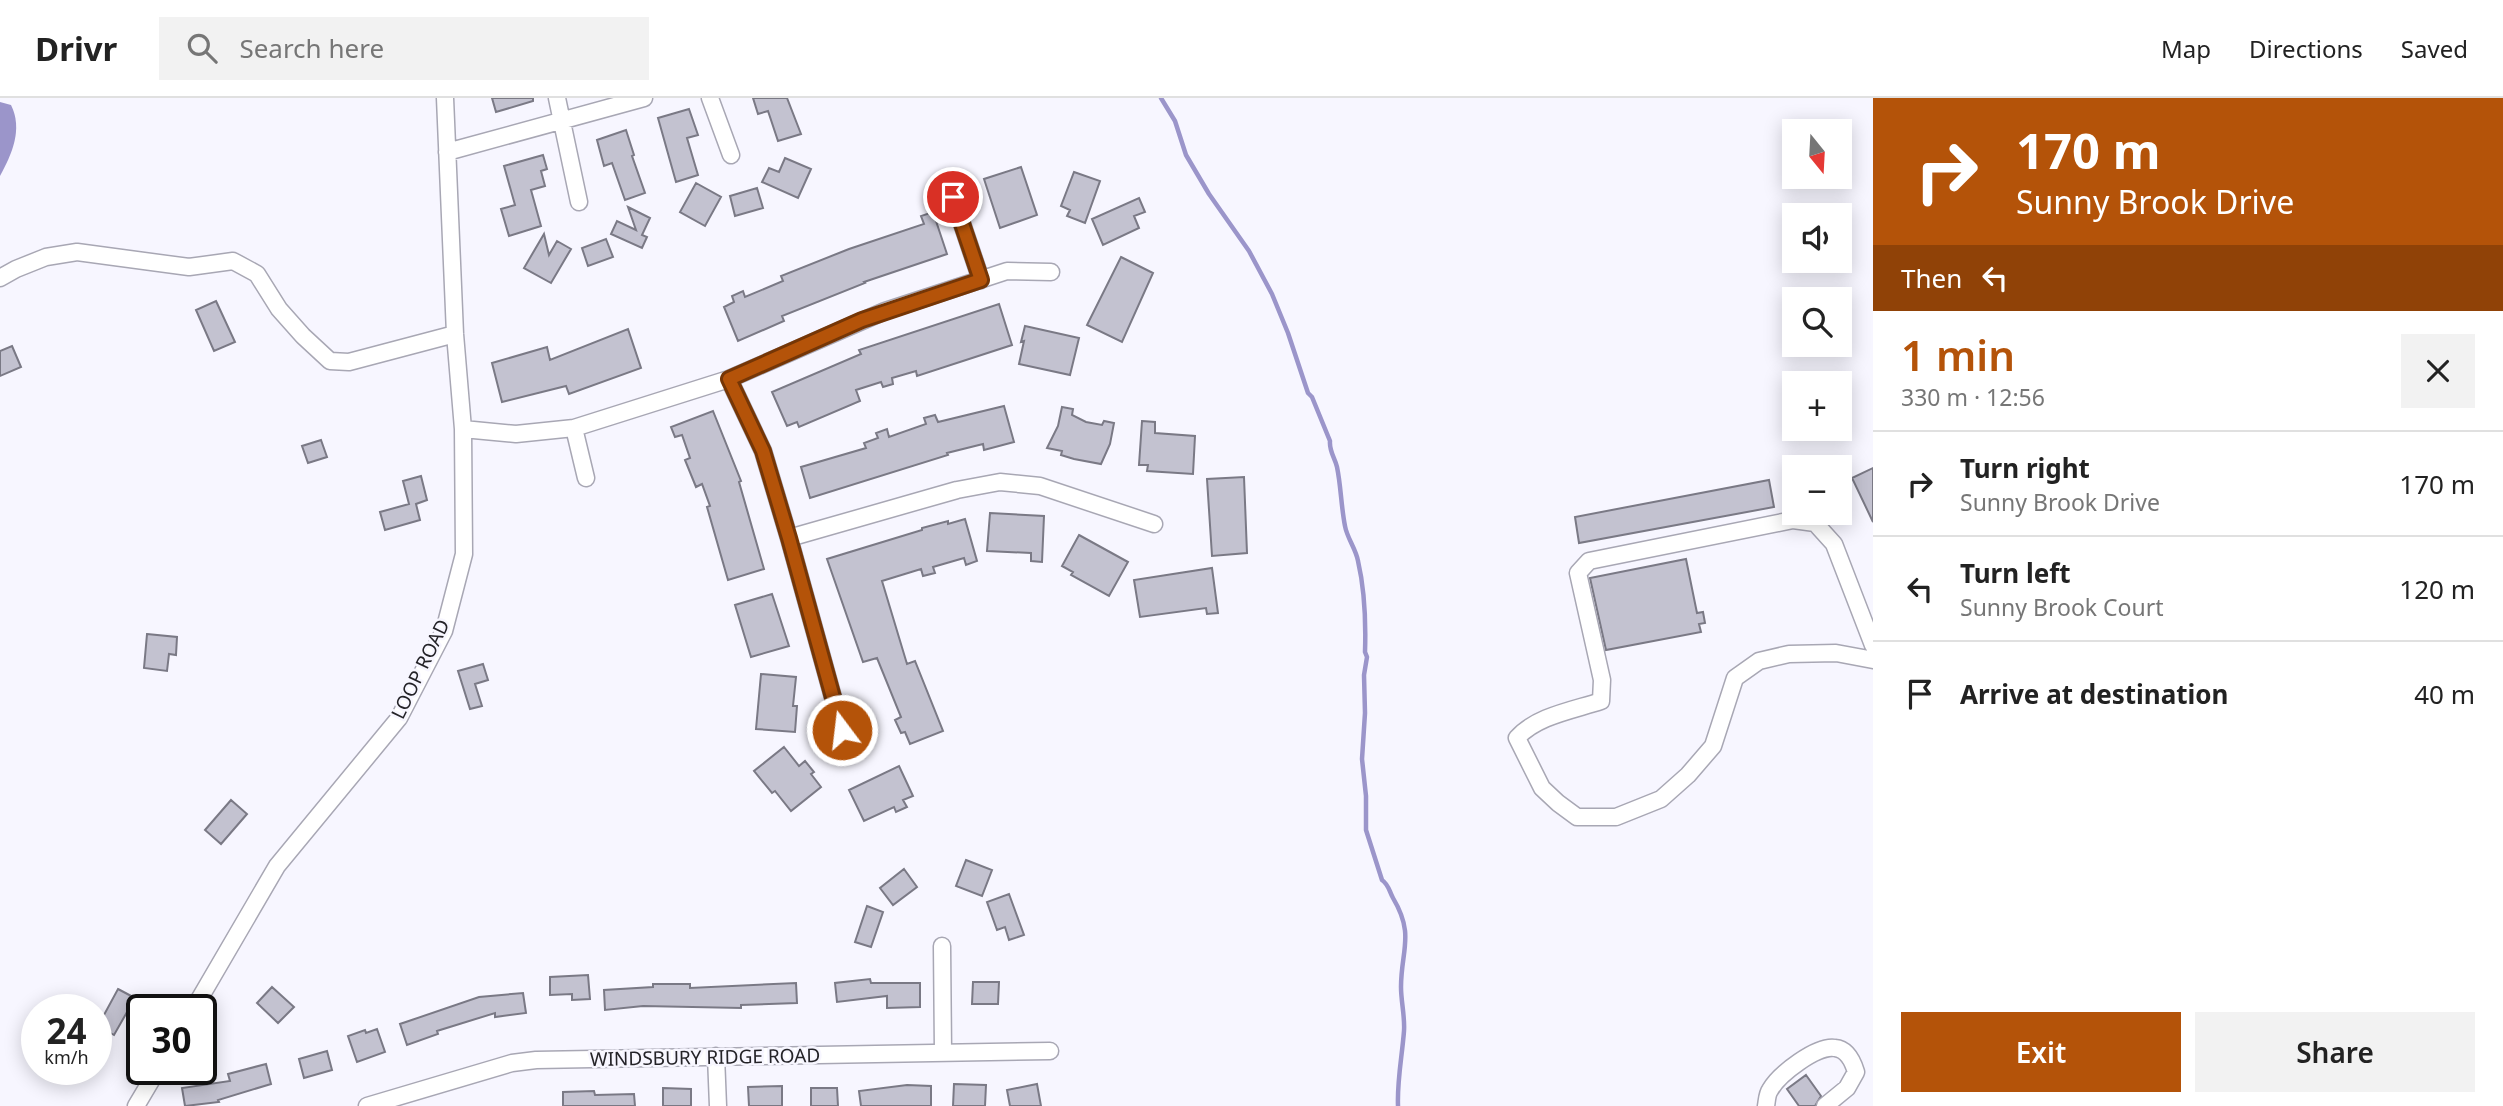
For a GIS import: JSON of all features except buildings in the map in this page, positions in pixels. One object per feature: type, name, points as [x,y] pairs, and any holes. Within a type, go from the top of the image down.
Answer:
[{"type":"street","name":"LOOP ROAD","points":[[202,994],[277,866],[399,718],[444,631],[464,554],[464,429],[455,334],[445,98]]},
{"type":"street","points":[[557,98],[579,202]]},
{"type":"street","points":[[447,152],[644,98]]},
{"type":"street","points":[[710,98],[731,155]]},
{"type":"street","points":[[953,197],[981,280]]},
{"type":"street","points":[[0,278],[46,257],[77,252],[189,267],[233,261],[257,274],[279,309],[330,361],[349,362],[455,334]]},
{"type":"street","points":[[464,429],[516,434],[574,428],[729,379],[862,320],[1007,271],[1051,272]]},
{"type":"street","points":[[729,379],[763,451],[842,730]]},
{"type":"street","points":[[574,428],[586,478]]},
{"type":"street","points":[[789,538],[957,489],[1000,481],[1040,486],[1154,524]]},
{"type":"street","points":[[1873,645],[1834,544],[1815,523],[1793,520],[1589,561],[1578,573],[1602,680],[1601,701],[1539,721],[1517,738],[1542,788],[1558,803],[1577,817],[1616,817],[1661,799],[1688,775],[1713,746],[1735,678],[1759,662],[1789,654],[1836,653],[1873,660]]},
{"type":"street","points":[[942,946],[943,1052]]},
{"type":"street","points":[[1766,1106],[1769,1091],[1795,1066],[1819,1050],[1836,1048],[1847,1053],[1856,1072],[1847,1088],[1825,1106]]},
{"type":"street","name":"WINDSBURY RIDGE ROAD","points":[[367,1106],[512,1063],[536,1060],[1050,1051]]},
{"type":"street","points":[[716,1056],[718,1106]]},
{"type":"street","points":[[136,1106],[148,1085]]},
{"type":"shaded area","points":[[0,102],[11,105],[16,132],[12,150],[0,176]]},
{"type":"waterway","points":[[1161,98],[1175,121],[1186,155],[1209,194],[1249,251],[1272,294],[1308,393],[1330,441],[1337,467],[1345,526],[1357,557],[1364,606],[1367,657],[1364,675],[1362,759],[1366,830],[1382,880],[1388,886],[1404,922],[1401,987],[1404,1031],[1398,1106]]},
{"type":"route","points":[[842,730],[763,451],[729,379],[862,320],[981,280],[953,197]]}]
